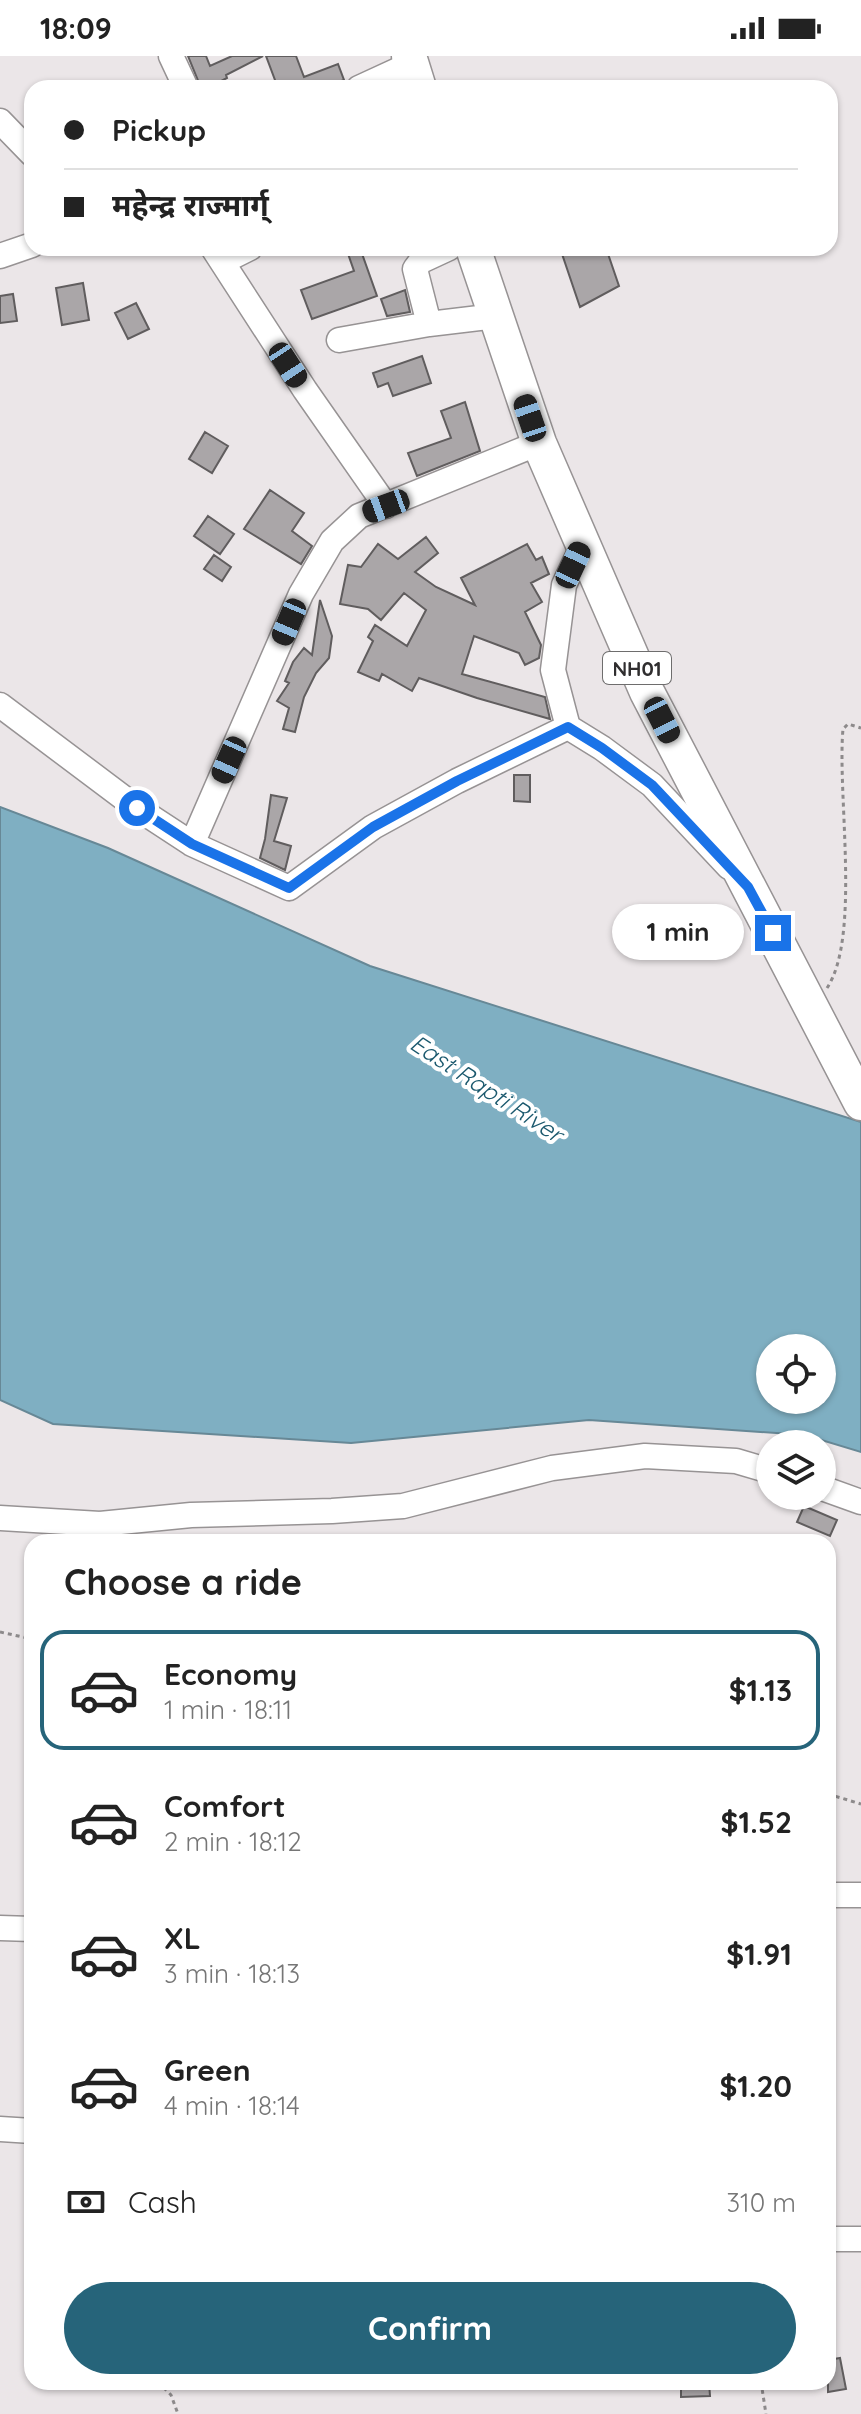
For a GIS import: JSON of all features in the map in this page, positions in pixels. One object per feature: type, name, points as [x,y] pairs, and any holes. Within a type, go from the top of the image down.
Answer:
[{"type":"highway","name":"NH01","points":[[476,256],[539,443],[647,692],[861,1103]]},
{"type":"street","points":[[171,56],[182,80]]},
{"type":"street","points":[[382,80],[413,69]]},
{"type":"street","points":[[0,121],[24,146]]},
{"type":"street","points":[[0,256],[24,248]]},
{"type":"street","points":[[219,256],[305,390],[386,506]]},
{"type":"street","points":[[429,324],[415,269],[421,261],[432,256]]},
{"type":"street","points":[[339,340],[496,316]]},
{"type":"street","points":[[192,844],[301,594],[332,541],[359,516],[539,443]]},
{"type":"street","points":[[583,545],[564,585],[553,670],[568,727],[652,785],[748,887]]},
{"type":"street","points":[[0,705],[137,808],[192,844],[289,888],[373,827],[457,781],[568,727]]},
{"type":"street","points":[[0,1518],[100,1524],[191,1515],[403,1506],[552,1468],[645,1456],[736,1461],[756,1467]]},
{"type":"street","points":[[836,1493],[861,1502]]},
{"type":"street","points":[[836,1895],[861,1895]]},
{"type":"street","points":[[0,1928],[24,1929]]},
{"type":"street","points":[[0,2129],[24,2130]]},
{"type":"street","points":[[836,2239],[861,2239]]},
{"type":"path","points":[[811,1003],[830,986],[841,958],[847,897],[842,740],[843,729],[848,724],[861,728]]},
{"type":"path","points":[[0,1632],[24,1637]]},
{"type":"path","points":[[836,1796],[861,1804]]},
{"type":"path","points":[[166,2390],[178,2414]]},
{"type":"path","points":[[762,2390],[766,2414]]},
{"type":"water","name":"East Rapti River","points":[[0,807],[108,848],[370,966],[861,1122],[861,1452],[836,1444],[836,1430],[756,1432],[589,1420],[351,1443],[53,1424],[0,1400]]},
{"type":"building","points":[[188,56],[206,56],[210,66],[232,56],[263,56],[226,75],[223,80],[198,80]]},
{"type":"building","points":[[266,56],[296,56],[304,77],[338,64],[344,80],[275,80]]},
{"type":"building","points":[[349,256],[363,256],[377,296],[312,319],[301,290],[354,271]]},
{"type":"building","points":[[563,256],[609,256],[619,286],[580,307]]},
{"type":"building","points":[[83,283],[89,320],[62,325],[56,288]]},
{"type":"building","points":[[405,290],[410,312],[387,316],[381,299]]},
{"type":"building","points":[[13,294],[17,321],[0,323],[0,296]]},
{"type":"building","points":[[136,303],[149,329],[128,339],[115,313]]},
{"type":"building","points":[[422,356],[431,383],[393,396],[388,383],[378,387],[373,373]]},
{"type":"building","points":[[465,402],[480,451],[417,476],[408,453],[451,438],[441,411]]},
{"type":"building","points":[[205,432],[228,446],[212,473],[189,459]]},
{"type":"building","points":[[270,490],[304,513],[292,531],[312,546],[301,564],[244,529]]},
{"type":"building","points":[[208,516],[234,534],[220,554],[194,536]]},
{"type":"building","points":[[426,537],[438,553],[415,572],[436,587],[475,605],[461,578],[527,544],[536,560],[542,557],[549,574],[531,583],[542,602],[525,612],[541,645],[539,658],[525,665],[519,653],[474,636],[462,674],[545,697],[550,719],[419,678],[412,691],[382,674],[379,681],[358,672],[373,641],[368,637],[375,625],[407,646],[426,610],[404,593],[381,620],[368,609],[340,604],[348,565],[361,567],[378,544],[398,559]]},
{"type":"building","points":[[214,555],[231,567],[222,581],[204,569]]},
{"type":"building","points":[[320,600],[332,636],[329,658],[316,673],[304,697],[295,732],[283,729],[289,708],[277,701],[289,683],[285,681],[293,662],[304,648],[312,655]]},
{"type":"building","points":[[514,775],[530,775],[530,802],[514,801]]},
{"type":"building","points":[[271,795],[287,798],[274,841],[291,846],[285,870],[260,858]]},
{"type":"building","points":[[802,1510],[813,1510],[837,1520],[831,1534],[797,1522]]},
{"type":"building","points":[[840,2358],[846,2389],[828,2392],[836,2390],[836,2359]]},
{"type":"building","points":[[681,2390],[710,2390],[710,2396],[681,2397]]},
{"type":"route","points":[[137,808],[192,844],[289,888],[373,827],[457,781],[568,727],[652,785],[748,887],[773,933]]}]
